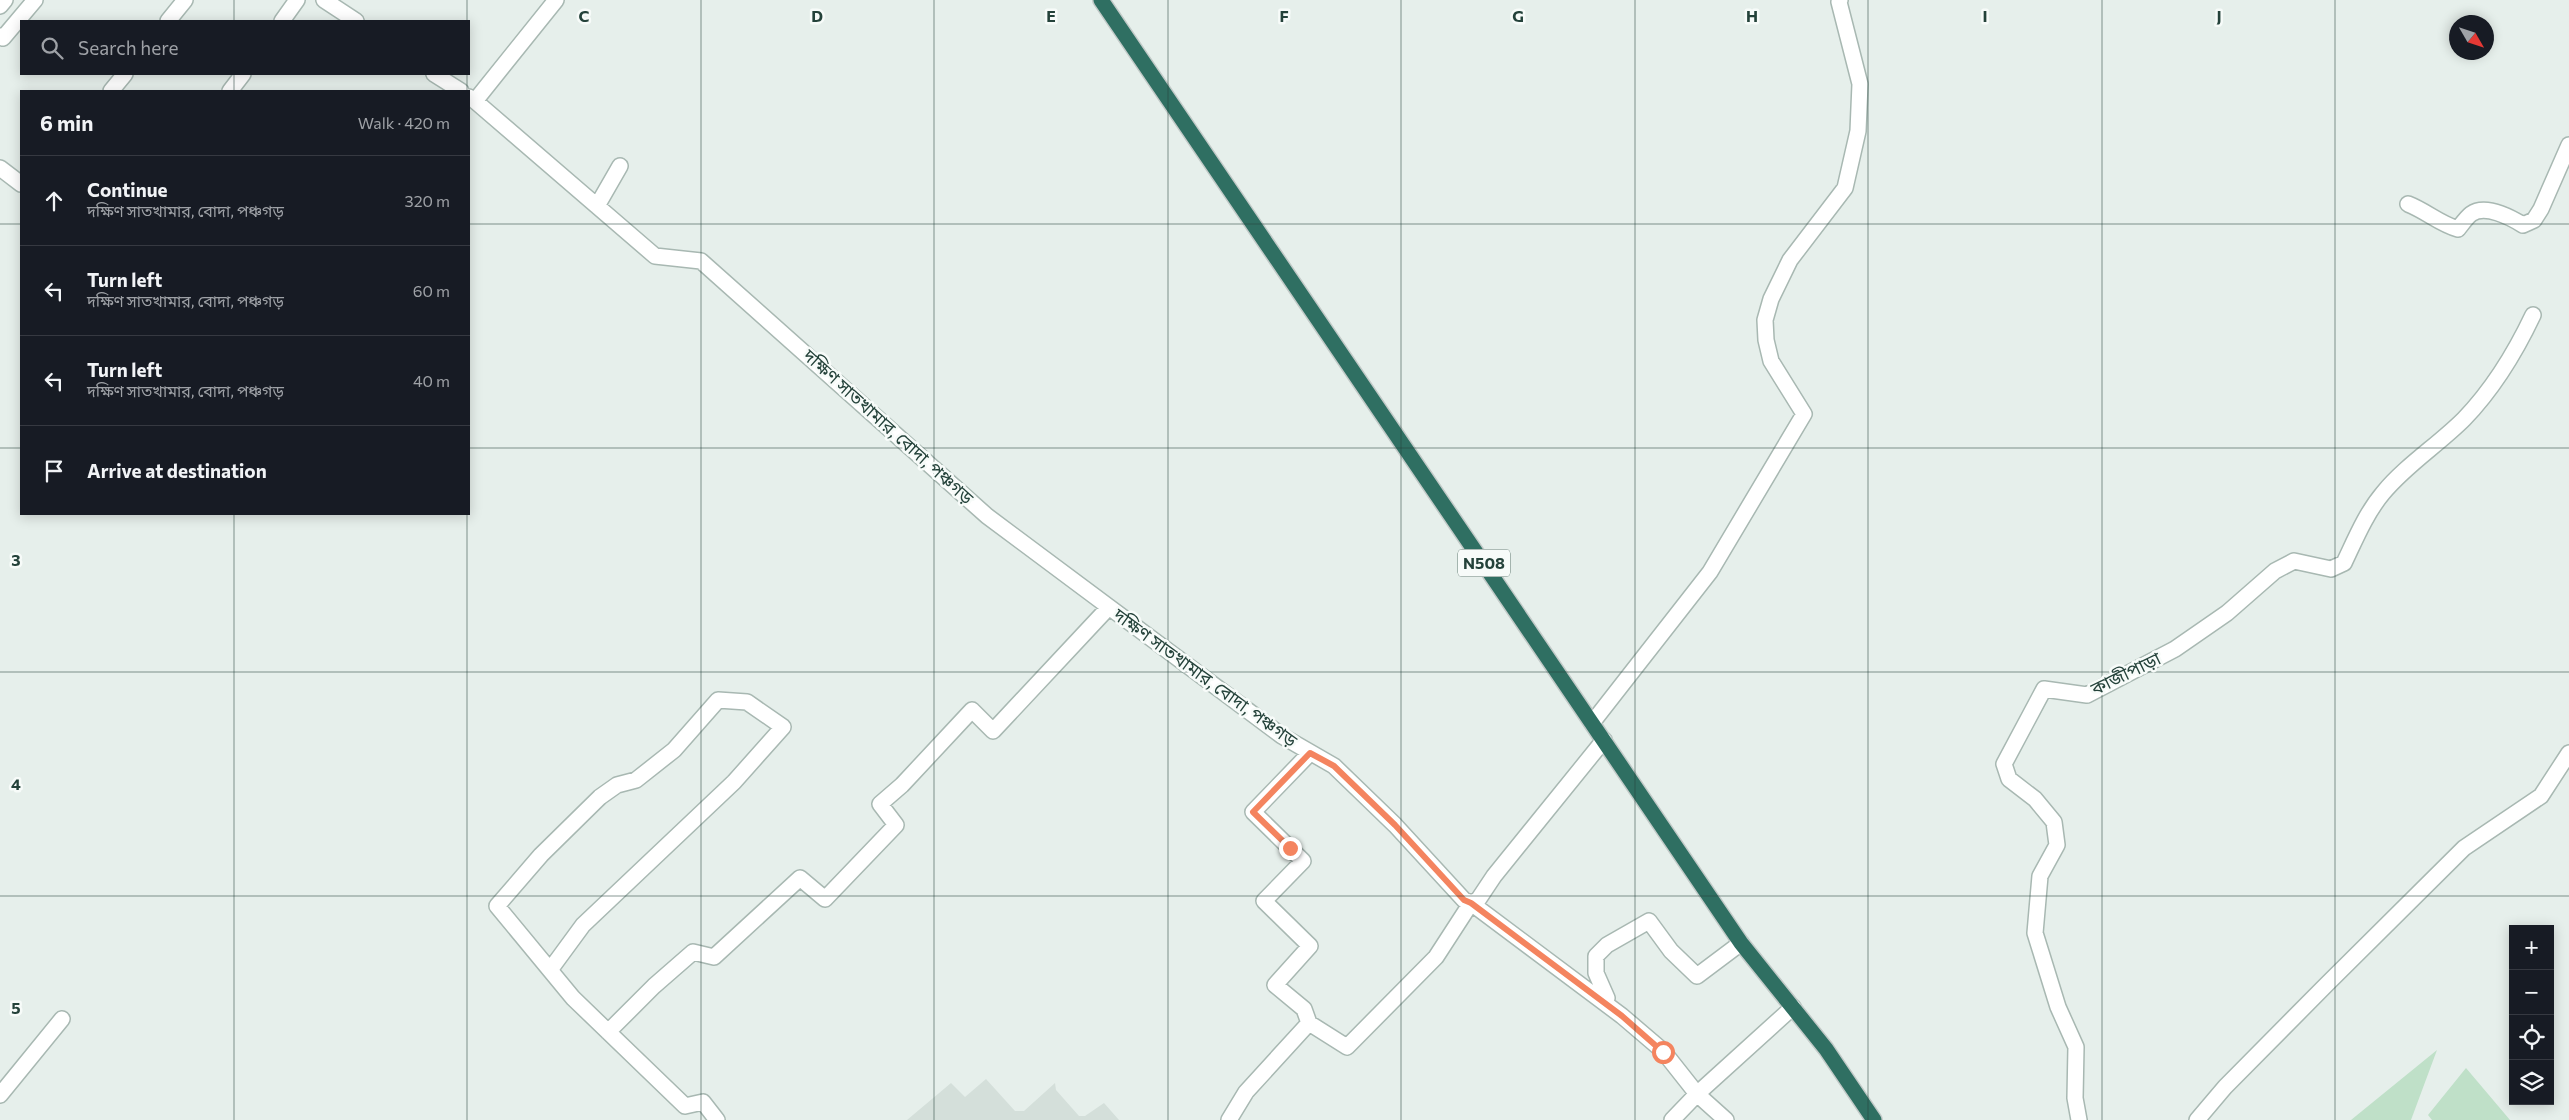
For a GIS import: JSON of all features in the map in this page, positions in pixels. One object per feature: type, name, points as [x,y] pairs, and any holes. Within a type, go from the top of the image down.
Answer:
[{"type":"highway","name":"N508","points":[[1101,0],[1741,943],[1826,1049],[1874,1120]]},
{"type":"street","points":[[0,6],[5,0]]},
{"type":"street","points":[[0,36],[3,38],[35,0]]},
{"type":"street","points":[[169,20],[185,0]]},
{"type":"street","points":[[283,20],[297,0]]},
{"type":"street","points":[[324,0],[354,20]]},
{"type":"street","name":"দক্ষিণ সাতখামার, বোদা, পঞ্চগড়","points":[[556,0],[472,99],[655,256],[702,261],[986,516],[1282,736],[1334,766],[1395,825],[1464,900],[1471,903],[1628,1022],[1663,1052],[1696,1094],[1726,1120]]},
{"type":"street","points":[[1592,723],[1710,572],[1804,414],[1772,360],[1766,340],[1765,320],[1771,299],[1790,260],[1845,188],[1858,131],[1860,91],[1840,0]]},
{"type":"street","points":[[112,90],[124,75]]},
{"type":"street","points":[[231,90],[242,75]]},
{"type":"street","points":[[436,75],[458,90]]},
{"type":"street","points":[[2408,204],[2426,211],[2445,225],[2458,229],[2471,214],[2483,210],[2511,218],[2523,225],[2534,220],[2541,209],[2569,145]]},
{"type":"street","points":[[597,206],[620,166]]},
{"type":"street","points":[[0,168],[20,183]]},
{"type":"street","name":"কাজীপাড়া","points":[[2079,1120],[2075,1098],[2076,1047],[2058,1007],[2035,933],[2040,876],[2057,845],[2054,822],[2035,799],[2009,779],[2004,764],[2044,689],[2086,695],[2175,649],[2227,613],[2275,571],[2294,561],[2331,569],[2344,563],[2355,539],[2382,494],[2414,461],[2464,418],[2486,392],[2517,348],[2533,315]]},
{"type":"street","points":[[608,1032],[654,986],[693,952],[714,957],[800,878],[825,899],[896,825],[880,804],[902,785],[972,710],[993,731],[1109,607]]},
{"type":"street","points":[[550,970],[582,925],[734,782],[783,727],[747,702],[718,700],[674,750],[636,780],[616,785],[600,797],[541,855],[497,906],[573,998],[685,1106],[703,1102],[717,1120]]},
{"type":"street","name":"দক্ষিণ সাতখামার, বোদা, পঞ্চগড়","points":[[1310,753],[1253,812],[1303,860],[1264,901],[1310,946],[1275,985],[1304,1009],[1309,1023],[1347,1047],[1436,958],[1471,903],[1478,900],[1604,740]]},
{"type":"street","points":[[2198,1120],[2226,1087],[2464,848],[2541,796],[2569,753]]},
{"type":"street","points":[[1607,998],[1596,973],[1596,956],[1607,945],[1649,921],[1671,951],[1697,976],[1741,943]]},
{"type":"street","points":[[1672,1120],[1696,1094],[1793,1007]]},
{"type":"street","points":[[0,1094],[62,1019]]},
{"type":"street","points":[[1229,1120],[1246,1092],[1309,1023]]},
{"type":"shaded area","points":[[986,1079],[1015,1111],[1024,1111],[1055,1083],[1056,1090],[1079,1116],[1085,1116],[1104,1103],[1119,1120],[907,1120],[951,1083],[965,1097]]},
{"type":"green space","points":[[2437,1050],[2411,1120],[2351,1120]]},
{"type":"green space","points":[[2466,1068],[2510,1120],[2432,1120],[2428,1115]]},
{"type":"route","points":[[1290,848],[1253,812],[1310,753],[1334,766],[1395,825],[1464,900],[1471,903],[1622,1016],[1663,1052]]}]
